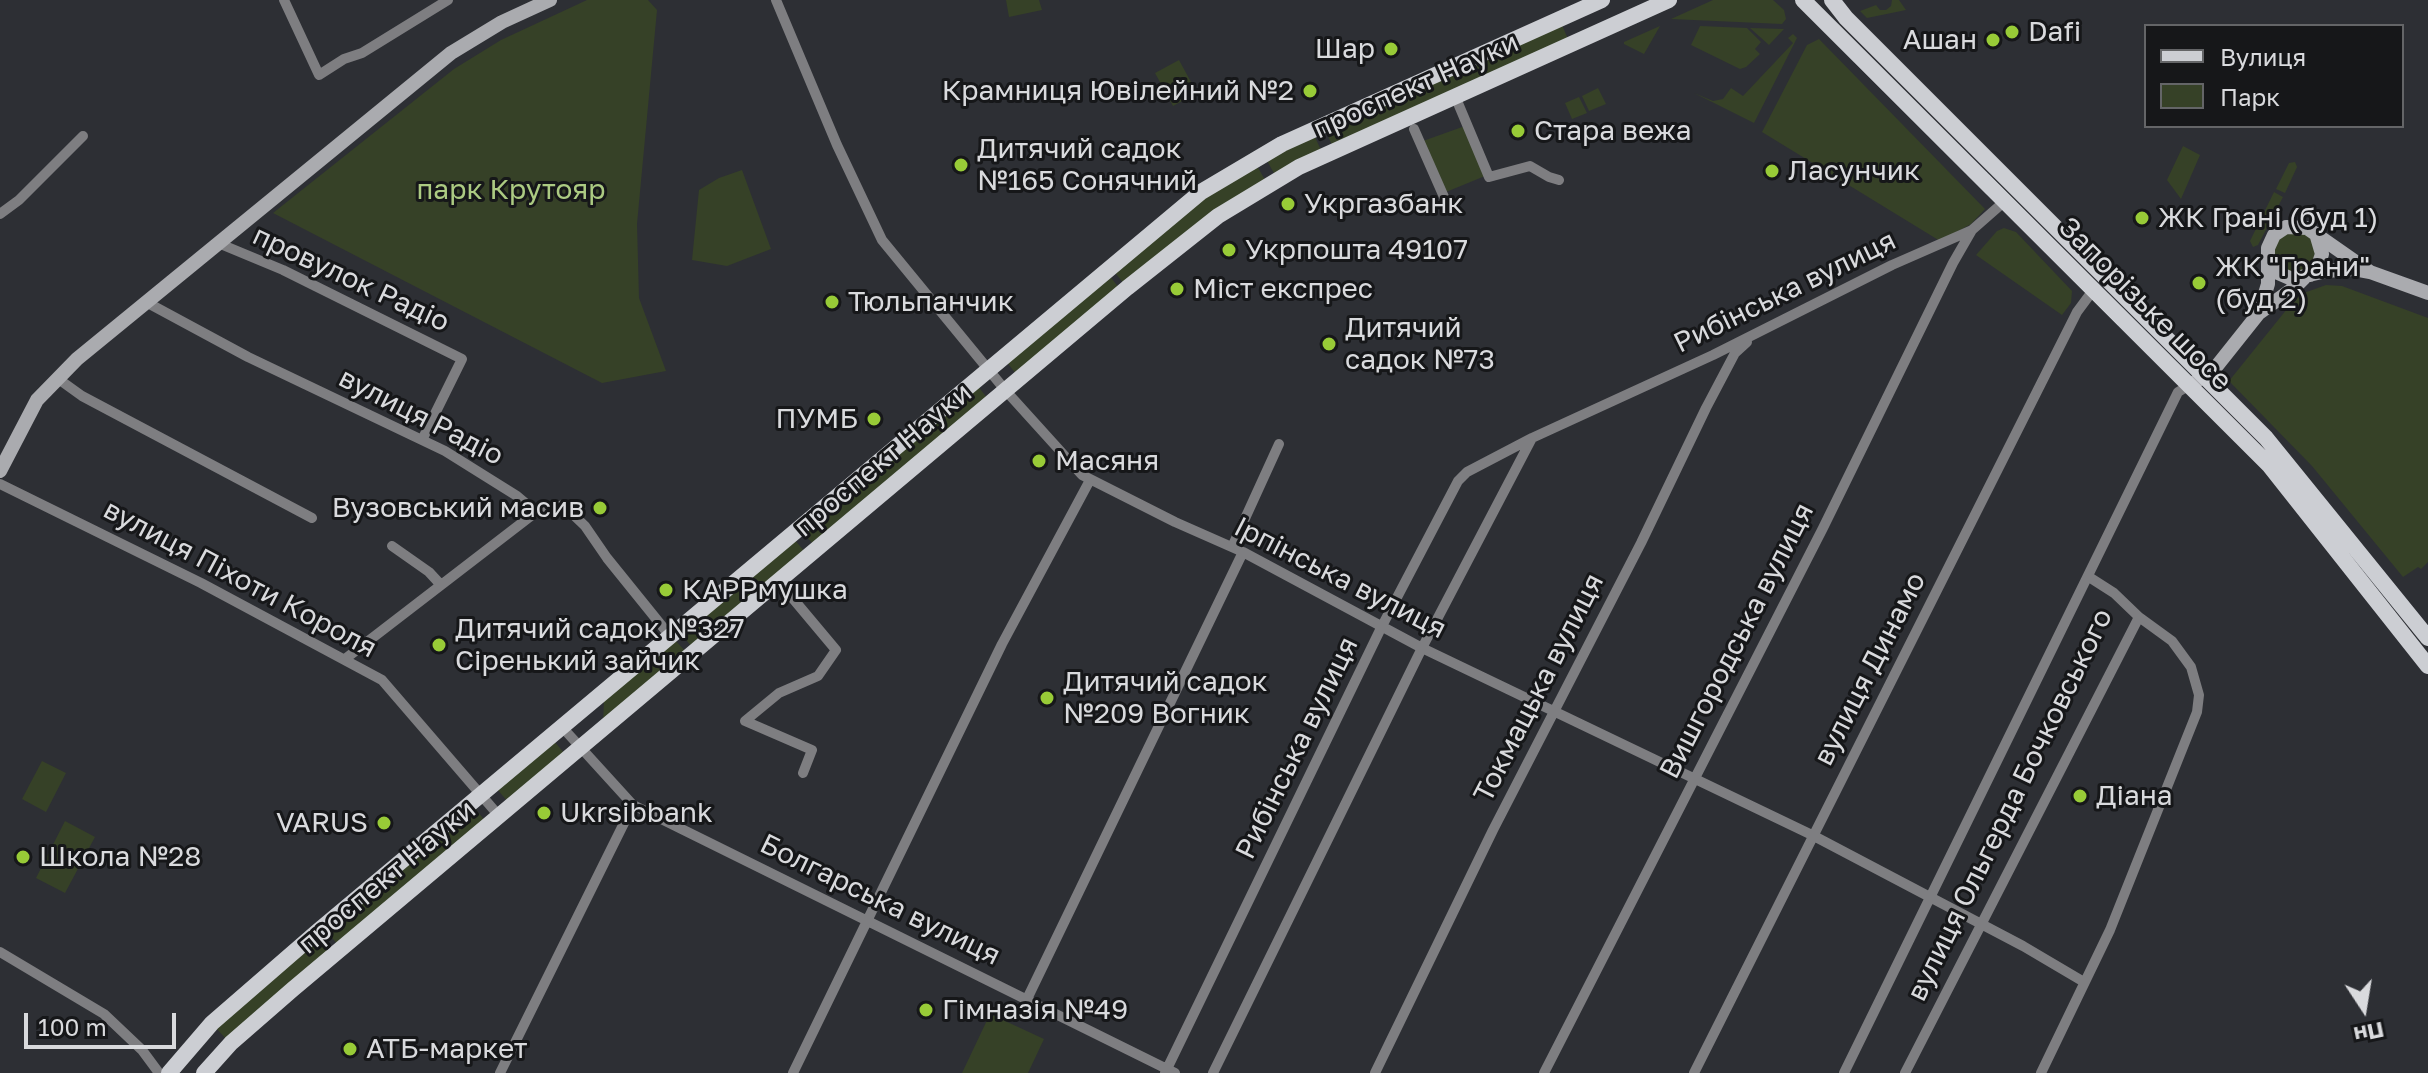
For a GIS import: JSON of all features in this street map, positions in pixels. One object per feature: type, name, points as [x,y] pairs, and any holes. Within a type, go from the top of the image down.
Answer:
[{"type":"main road","points":[[0,471],[37,400],[57,378],[451,53],[502,22],[550,0]]},
{"type":"main road","name":"проспект Науки","points":[[204,1073],[257,1020],[1127,288],[1242,201],[1299,167],[1669,0]]},
{"type":"main road","name":"Запорізьке шосе","points":[[1803,0],[2094,289],[2283,457],[2428,638]]},
{"type":"main road","name":"Запорізьке шосе","points":[[1832,0],[2197,380],[2305,507],[2428,666]]},
{"type":"main road","name":"проспект Науки","points":[[169,1073],[212,1023],[1201,192],[1250,161],[1320,126],[1599,2]]},
{"type":"main road","points":[[2259,313],[2268,284],[2270,241],[2286,227],[2300,226],[2370,272],[2428,293]]},
{"type":"main road","points":[[2197,380],[2216,367],[2259,313],[2318,266],[2322,254],[2317,237]]},
{"type":"main road","points":[[2269,262],[2276,272],[2286,278],[2340,269],[2370,272]]},
{"type":"street","points":[[284,0],[319,75],[344,59],[362,53],[448,0]]},
{"type":"street","name":"Ірпінська вулиця","points":[[776,0],[837,145],[882,240],[1006,391],[1082,475],[1243,552],[1381,628],[1812,835],[2084,982]]},
{"type":"street","points":[[1599,2],[1607,28]]},
{"type":"street","points":[[1455,96],[1489,177],[1530,166],[1559,180]]},
{"type":"street","points":[[1414,129],[1444,197]]},
{"type":"street","points":[[0,214],[27,193],[83,136]]},
{"type":"street","points":[[1972,230],[2005,201]]},
{"type":"street","name":"Рибінська вулиця","points":[[1169,1072],[1381,628],[1458,481],[1467,472],[1532,438],[1757,333],[1892,265],[1972,230]]},
{"type":"street","name":"Вишгородська вулиця","points":[[1544,1073],[1972,230]]},
{"type":"street","name":"провулок Радіо","points":[[218,243],[283,270],[462,359],[422,440]]},
{"type":"street","name":"вулиця Динамо","points":[[1694,1073],[2077,312],[2094,289]]},
{"type":"street","name":"вулиця Радіо","points":[[146,302],[248,357],[466,463],[536,512]]},
{"type":"street","name":"Токмацька вулиця","points":[[1375,1073],[1554,709],[1735,353],[1757,333]]},
{"type":"street","points":[[57,378],[82,396],[312,518]]},
{"type":"street","name":"вулиця Ольгерда Бочковського","points":[[1844,1073],[2178,392],[2197,380]]},
{"type":"street","points":[[1213,1073],[1422,648],[1532,438]]},
{"type":"street","points":[[1232,547],[1279,444]]},
{"type":"street","points":[[793,1073],[1002,644],[1090,480]]},
{"type":"street","name":"вулиця Піхоти Короля","points":[[0,484],[129,546],[382,680],[500,817]]},
{"type":"street","points":[[345,659],[536,512],[563,505],[585,526],[670,636]]},
{"type":"street","points":[[392,546],[429,572],[441,585]]},
{"type":"street","points":[[1027,999],[1243,552]]},
{"type":"street","name":"вулиця Ольгерда Бочковського","points":[[1905,1073],[2139,617],[2114,593],[2089,577]]},
{"type":"street","points":[[779,582],[836,650],[818,676],[779,693],[745,721],[812,750],[803,773]]},
{"type":"street","points":[[2041,1073],[2110,930],[2197,712],[2199,695],[2191,667],[2172,641],[2139,617]]},
{"type":"street","name":"Болгарська вулиця","points":[[562,727],[633,805],[1169,1072]]},
{"type":"street","points":[[500,1073],[633,805]]},
{"type":"street","points":[[0,952],[104,1014],[142,1050],[159,1073]]},
{"type":"green space","name":"парк Крутояр","points":[[587,0],[648,0],[657,10],[637,224],[639,298],[666,371],[602,383],[273,213],[454,69],[501,40]]},
{"type":"green space","points":[[1006,0],[1039,0],[1042,10],[1009,17]]},
{"type":"green space","points":[[1713,0],[1773,0],[1784,10],[1786,19],[1782,24],[1671,19]]},
{"type":"green space","points":[[1892,0],[1899,0],[1906,10],[1867,18],[1860,11],[1876,5],[1880,10],[1886,10]]},
{"type":"green space","points":[[1562,25],[1568,39],[1332,145],[1325,130]]},
{"type":"green space","points":[[1660,26],[1644,54],[1624,44],[1624,42]]},
{"type":"green space","points":[[1700,26],[1747,28],[1761,42],[1755,49],[1760,54],[1740,69],[1691,45]]},
{"type":"green space","points":[[1750,28],[1784,29],[1769,45]]},
{"type":"green space","points":[[1793,34],[1797,38],[1754,123],[1694,93],[1713,101],[1723,99],[1731,88],[1743,96],[1793,43],[1788,38]]},
{"type":"green space","points":[[1819,39],[1985,209],[1971,224],[1940,241],[1762,132],[1807,45]]},
{"type":"green space","points":[[1179,60],[1197,93],[1173,106],[1155,73]]},
{"type":"green space","points":[[1598,88],[1606,104],[1589,111],[1582,96]]},
{"type":"green space","points":[[1579,97],[1587,113],[1572,119],[1565,103]]},
{"type":"green space","points":[[1465,126],[1485,176],[1446,192],[1423,141]]},
{"type":"green space","points":[[1314,135],[1321,150],[1275,175],[1266,159]]},
{"type":"green space","points":[[2183,146],[2200,155],[2181,199],[2167,180]]},
{"type":"green space","points":[[2295,162],[2297,167],[2285,193],[2276,189],[2289,163]]},
{"type":"green space","points":[[1256,164],[1265,180],[1124,284],[1113,270],[1204,196]]},
{"type":"green space","points":[[742,170],[771,249],[727,266],[692,260],[699,190],[719,178]]},
{"type":"green space","points":[[2274,192],[2283,197],[2258,245],[2253,247],[2250,241]]},
{"type":"green space","points":[[2004,228],[2016,232],[2072,291],[2071,303],[2062,315],[1976,255],[1997,231]]},
{"type":"green space","points":[[2294,231],[2309,237],[2315,252],[2309,267],[2294,273],[2279,267],[2273,252],[2279,237]]},
{"type":"green space","points":[[1109,275],[1119,288],[1016,374],[1006,361]]},
{"type":"green space","points":[[2326,285],[2342,286],[2428,318],[2428,562],[2421,569],[2418,567],[2403,577],[2312,466],[2229,381],[2301,294]]},
{"type":"green space","points":[[977,385],[988,399],[814,545],[802,532]]},
{"type":"green space","points":[[794,539],[805,552],[692,647],[681,634]]},
{"type":"green space","points":[[675,640],[686,652],[603,723],[604,700]]},
{"type":"green space","points":[[554,741],[565,754],[508,802],[497,789]]},
{"type":"green space","points":[[42,761],[66,773],[46,812],[22,799]]},
{"type":"green space","points":[[475,808],[485,821],[338,945],[327,932]]},
{"type":"green space","points":[[65,821],[95,837],[65,893],[36,878]]},
{"type":"green space","points":[[319,939],[330,952],[227,1040],[216,1028]]},
{"type":"green space","points":[[990,1014],[1044,1039],[1028,1073],[962,1073]]},
{"type":"place","name":"Dafi","points":[[2012,32]]},
{"type":"place","name":"Ашан","points":[[1993,40]]},
{"type":"place","name":"Шар","points":[[1391,49]]},
{"type":"place","name":"Крамниця Ювілейний №2","points":[[1310,91]]},
{"type":"place","name":"Стара вежа","points":[[1518,131]]},
{"type":"place","name":"Дитячий садок №165 Сонячний","points":[[961,165]]},
{"type":"place","name":"Ласунчик","points":[[1772,171]]},
{"type":"place","name":"Укргазбанк","points":[[1288,204]]},
{"type":"place","name":"ЖК Грані (буд 1)","points":[[2142,218]]},
{"type":"place","name":"Укрпошта 49107","points":[[1229,250]]},
{"type":"place","name":"ЖК \"Грани\" (буд 2)","points":[[2199,283]]},
{"type":"place","name":"Міст експрес","points":[[1177,289]]},
{"type":"place","name":"Тюльпанчик","points":[[832,302]]},
{"type":"place","name":"Дитячий садок №73","points":[[1329,344]]},
{"type":"place","name":"ПУМБ","points":[[874,419]]},
{"type":"place","name":"Масяня","points":[[1039,461]]},
{"type":"place","name":"Вузовський масив","points":[[600,508]]},
{"type":"place","name":"КАРРмушка","points":[[666,590]]},
{"type":"place","name":"Дитячий садок №327 Сіренький зайчик","points":[[439,645]]},
{"type":"place","name":"Дитячий садок №209 Вогник","points":[[1047,698]]},
{"type":"place","name":"Діана","points":[[2080,796]]},
{"type":"place","name":"Ukrsibbank","points":[[544,813]]},
{"type":"place","name":"VARUS","points":[[384,823]]},
{"type":"place","name":"Школа №28","points":[[23,857]]},
{"type":"place","name":"Гімназія №49","points":[[926,1010]]},
{"type":"place","name":"АТБ-маркет","points":[[350,1049]]}]
